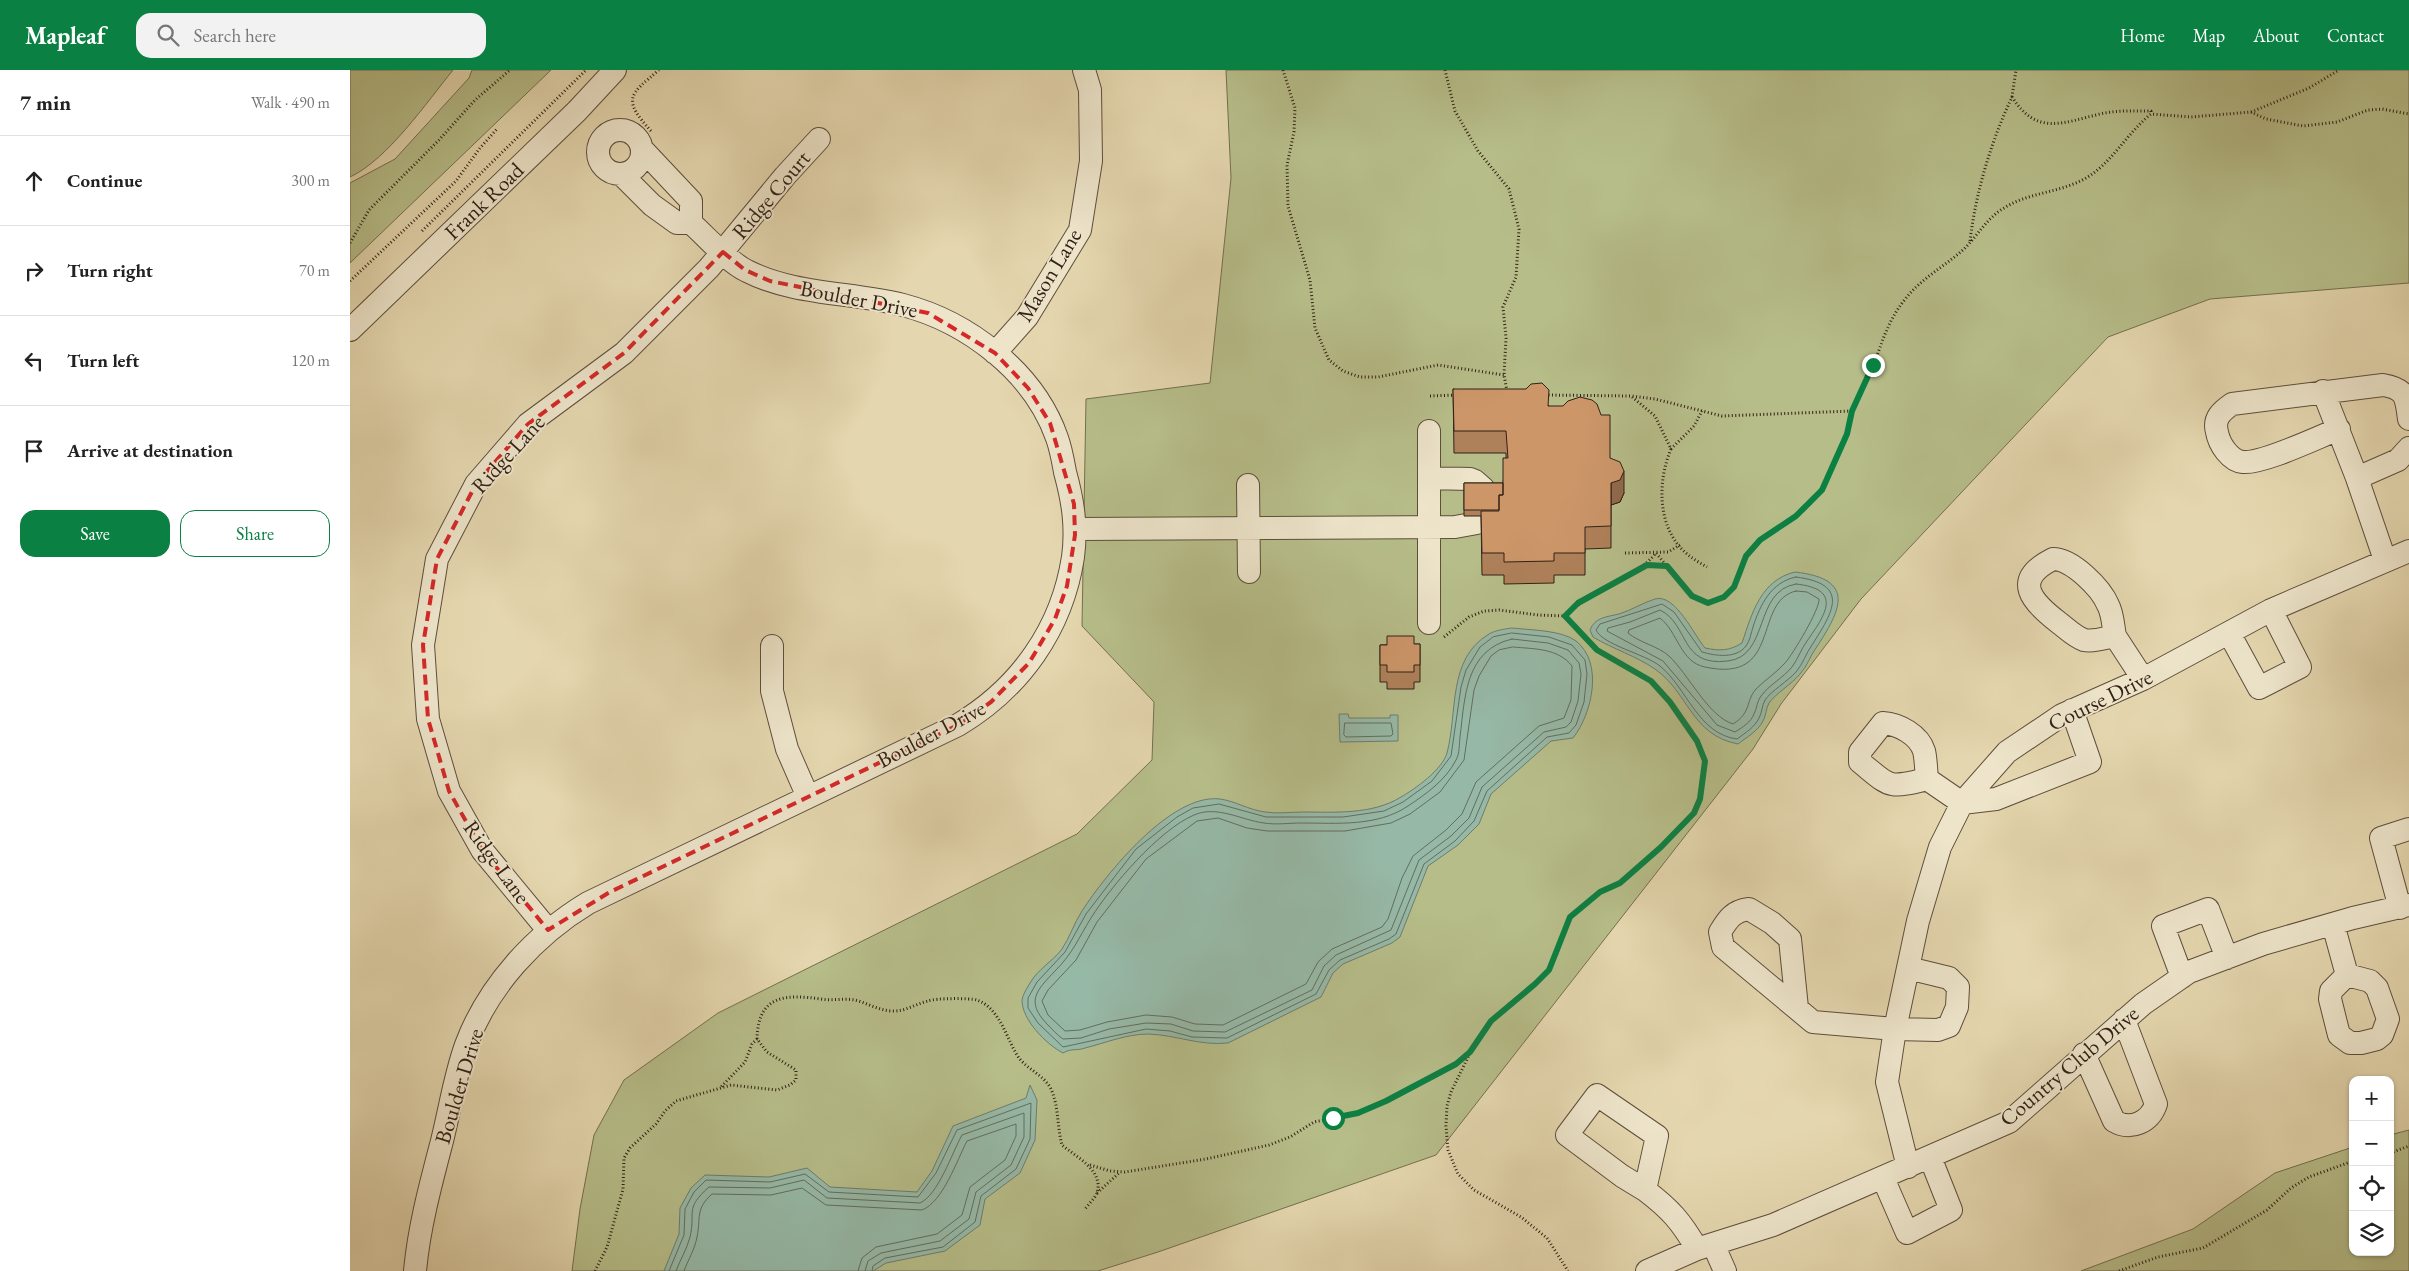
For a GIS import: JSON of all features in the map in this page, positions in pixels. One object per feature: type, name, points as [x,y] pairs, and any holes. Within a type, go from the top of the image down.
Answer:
[{"type":"street","name":"Frank Road","points":[[350,330],[577,111],[615,70]]},
{"type":"street","name":"Mason Lane","points":[[995,352],[1027,317],[1080,230],[1091,161],[1090,90],[1084,70]]},
{"type":"street","points":[[577,111],[604,137],[615,130],[629,132],[640,141],[642,149],[637,167],[621,174]]},
{"type":"street","name":"Boulder Drive","points":[[415,1271],[431,1184],[466,1045],[488,1000],[520,959],[548,930],[574,912],[610,892],[958,725],[991,702],[1029,663],[1055,619],[1071,570],[1075,529],[1074,504],[1057,438],[1042,409],[1028,388],[995,352],[969,334],[928,313],[887,301],[770,281],[745,270],[691,223],[677,223],[652,205],[621,174],[610,172],[600,161],[599,146],[604,137]]},
{"type":"street","name":"Ridge Court","points":[[723,252],[785,176],[819,139]]},
{"type":"street","points":[[642,149],[690,201],[691,223]]},
{"type":"street","name":"Ridge Lane","points":[[548,930],[482,850],[449,791],[428,719],[422,645],[437,559],[476,484],[528,424],[624,352],[723,252]]},
{"type":"street","points":[[2339,429],[2250,462],[2237,461],[2229,455],[2218,436],[2216,428],[2218,417],[2232,404],[2322,391],[2389,386],[2402,392],[2406,397],[2409,419]]},
{"type":"street","points":[[2322,391],[2339,429],[2385,560]]},
{"type":"street","points":[[1429,430],[1429,527],[1435,632]]},
{"type":"street","points":[[2357,478],[2398,460],[2409,448]]},
{"type":"street","points":[[1429,478],[1470,479],[1476,481],[1483,488]]},
{"type":"street","points":[[1248,485],[1249,572]]},
{"type":"street","points":[[1075,529],[1469,526],[1477,524],[1483,516]]},
{"type":"street","name":"Course Drive","points":[[1908,1167],[1887,1082],[1895,1029],[1918,921],[1940,847],[1962,803],[2007,752],[2062,715],[2143,679],[2271,610],[2409,551]]},
{"type":"street","points":[[2229,633],[2259,688],[2300,667],[2271,610]]},
{"type":"street","points":[[2115,636],[2143,679]]},
{"type":"street","points":[[772,646],[772,690],[787,749],[808,797]]},
{"type":"street","points":[[1927,779],[1962,803],[1996,799],[2090,762],[2072,710]]},
{"type":"street","points":[[2405,907],[2381,838],[2409,829]]},
{"type":"street","name":"Country Club Drive","points":[[1660,1268],[1705,1246],[1773,1224],[1883,1178],[2009,1122],[2124,1020],[2189,972],[2263,944],[2333,924],[2405,907]]},
{"type":"street","points":[[2182,977],[2163,926],[2208,909],[2227,958]]},
{"type":"street","points":[[2333,924],[2347,975]]},
{"type":"street","points":[[1797,1008],[1813,1022],[1895,1029],[1938,1030],[1949,1026],[1957,1008],[1958,987],[1949,978],[1908,968]]},
{"type":"street","points":[[2084,1054],[2114,1120],[2128,1125],[2142,1122],[2151,1116],[2156,1104],[2124,1020]]},
{"type":"street","points":[[1883,1178],[1907,1233],[1951,1210],[1930,1157]]},
{"type":"street","points":[[1644,1190],[1669,1208],[1705,1246],[1725,1271]]},
{"type":"path","points":[[350,243],[369,210],[439,140],[475,100],[510,70]]},
{"type":"path","points":[[421,232],[586,70]]},
{"type":"path","points":[[1282,70],[1289,84],[1296,108],[1288,165],[1288,206],[1310,280],[1315,328],[1329,360],[1343,371],[1360,377],[1378,377],[1438,365],[1504,375]]},
{"type":"path","points":[[1445,70],[1455,111],[1478,151],[1509,189],[1519,229],[1516,277],[1504,307],[1506,338],[1504,375],[1507,395]]},
{"type":"path","points":[[1970,241],[1985,169],[2002,117],[2012,97],[2016,70]]},
{"type":"path","points":[[2012,97],[2020,110],[2032,119],[2046,124],[2077,120],[2102,113],[2151,111],[2151,114],[2191,117],[2251,112],[2308,88],[2339,70]]},
{"type":"path","points":[[2251,112],[2266,119],[2303,126],[2337,122],[2368,110],[2382,109],[2409,114]]},
{"type":"path","points":[[1656,552],[1692,596],[1708,603],[1724,597],[1734,587],[1746,556],[1760,540],[1796,516],[1822,490],[1847,434],[1852,411],[1868,378],[1887,326],[1918,284],[1970,241],[1993,216],[2019,200],[2067,187],[2086,178],[2115,153],[2129,134],[2151,114]]},
{"type":"path","points":[[350,281],[456,181],[480,148],[497,129]]},
{"type":"path","points":[[1544,394],[1631,396],[1656,399],[1722,416],[1852,411]]},
{"type":"path","points":[[1430,396],[1459,395]]},
{"type":"path","points":[[1631,396],[1655,416],[1671,449]]},
{"type":"path","points":[[1702,411],[1694,426],[1671,449],[1662,479],[1662,505],[1670,531],[1686,554],[1707,568]]},
{"type":"path","points":[[1625,553],[1668,552],[1680,545]]},
{"type":"path","points":[[1565,616],[1578,603],[1647,565],[1656,552]]},
{"type":"path","points":[[1647,565],[1667,566]]},
{"type":"path","points":[[1435,632],[1484,611],[1499,610],[1565,616],[1597,650],[1651,681],[1684,721],[1697,741],[1705,761],[1700,799],[1694,813],[1661,847],[1620,883],[1600,892],[1570,917],[1549,970],[1491,1021],[1470,1052],[1451,1092],[1447,1106],[1448,1150],[1458,1174],[1474,1190],[1491,1202],[1521,1216],[1548,1238],[1568,1271]]},
{"type":"path","points":[[595,1271],[607,1248],[623,1189],[624,1158],[630,1148],[676,1102],[732,1085],[777,1090],[790,1085],[796,1080],[796,1070],[767,1052],[757,1039],[757,1027],[762,1012],[782,998],[795,996],[822,1000],[845,999],[892,1011],[910,1008],[929,1000],[976,1000],[988,1008],[1002,1024],[1020,1059],[1037,1072],[1050,1088],[1057,1105],[1058,1129],[1062,1145],[1090,1165],[1120,1172],[1151,1169],[1269,1146],[1290,1137],[1314,1122],[1358,1113],[1386,1101],[1456,1064],[1470,1052]]},
{"type":"path","points":[[720,1088],[745,1062],[752,1044],[757,1039]]},
{"type":"path","points":[[2394,1152],[2409,1146]]},
{"type":"path","points":[[2120,1271],[2158,1258],[2203,1248],[2267,1210],[2292,1188],[2309,1177],[2349,1162]]},
{"type":"path","points":[[1090,1165],[1097,1180],[1097,1193]]},
{"type":"path","points":[[1085,1209],[1097,1193],[1120,1172]]},
{"type":"highlighted area","points":[[723,252],[745,270],[770,281],[928,313],[995,353],[1028,388],[1050,423],[1074,504],[1075,535],[1067,586],[1055,619],[1029,663],[991,702],[958,725],[610,892],[548,930],[482,850],[449,791],[428,719],[423,645],[437,559],[476,484],[528,424],[624,353]]},
{"type":"green space","points":[[350,70],[453,70],[392,144],[364,169],[350,177]]},
{"type":"green space","points":[[472,70],[551,70],[350,263],[350,183],[395,159],[469,78]]},
{"type":"green space","points":[[1226,70],[2409,70],[2409,283],[2210,299],[2108,337],[1861,599],[1781,704],[1753,749],[1436,1155],[1158,1252],[1098,1271],[572,1271],[580,1209],[594,1135],[624,1080],[718,1013],[1077,834],[1152,760],[1154,702],[1082,626],[1086,399],[1210,383],[1231,178]]},
{"type":"green space","points":[[2409,1130],[2409,1271],[2081,1271],[2193,1229],[2275,1173],[2349,1148],[2349,1256],[2394,1256],[2394,1134]]},
{"type":"water","points":[[1795,572],[1828,581],[1835,589],[1838,598],[1837,609],[1807,665],[1797,678],[1769,703],[1761,725],[1738,744],[1722,739],[1700,723],[1676,690],[1655,669],[1593,637],[1590,630],[1595,622],[1602,618],[1624,612],[1655,599],[1662,599],[1670,602],[1677,608],[1705,648],[1729,649],[1742,643],[1754,609],[1766,590],[1783,576]]},
{"type":"water","points":[[1512,628],[1545,631],[1570,637],[1576,641],[1585,650],[1590,662],[1592,689],[1590,703],[1580,728],[1573,738],[1551,741],[1491,794],[1479,824],[1458,845],[1428,866],[1400,937],[1392,943],[1343,964],[1333,973],[1321,997],[1228,1043],[1207,1043],[1159,1035],[1140,1034],[1063,1053],[1049,1044],[1036,1031],[1023,1008],[1022,1000],[1024,993],[1037,973],[1062,949],[1082,911],[1107,877],[1123,858],[1161,822],[1181,809],[1201,801],[1220,799],[1259,811],[1279,813],[1366,810],[1390,803],[1401,797],[1434,772],[1440,766],[1447,753],[1456,688],[1466,657],[1489,634]]},
{"type":"water","points":[[1339,714],[1348,714],[1349,718],[1390,718],[1390,715],[1398,715],[1398,741],[1340,742]]},
{"type":"water","points":[[1030,1085],[1037,1100],[1035,1140],[1020,1173],[985,1199],[980,1225],[945,1251],[886,1263],[873,1271],[664,1271],[679,1234],[680,1208],[691,1188],[705,1175],[769,1177],[807,1168],[830,1187],[917,1192],[932,1171],[953,1126],[1026,1098]]},
{"type":"building","points":[[1542,383],[1549,390],[1548,406],[1563,406],[1568,401],[1580,397],[1592,400],[1597,404],[1601,415],[1610,415],[1610,458],[1620,462],[1624,471],[1620,480],[1611,483],[1611,526],[1585,527],[1585,553],[1554,553],[1554,561],[1504,562],[1504,553],[1482,553],[1481,511],[1499,511],[1499,495],[1503,495],[1503,458],[1508,458],[1506,431],[1454,431],[1453,389],[1526,389],[1531,384]]},
{"type":"building","points":[[1464,483],[1503,483],[1503,495],[1499,495],[1499,510],[1464,510]]},
{"type":"building","points":[[1387,636],[1414,636],[1414,644],[1420,644],[1420,665],[1414,665],[1414,672],[1387,672],[1387,665],[1380,665],[1380,645],[1387,645]]},
{"type":"route","points":[[1333,1118],[1358,1113],[1386,1101],[1456,1064],[1470,1052],[1491,1021],[1549,970],[1570,917],[1583,904],[1600,892],[1620,883],[1636,870],[1681,828],[1694,813],[1700,799],[1705,761],[1697,741],[1670,702],[1651,681],[1634,670],[1610,660],[1597,650],[1565,616],[1578,603],[1647,565],[1667,566],[1692,596],[1708,603],[1724,597],[1734,587],[1746,556],[1760,540],[1796,516],[1822,490],[1847,434],[1852,411],[1873,365]]}]
